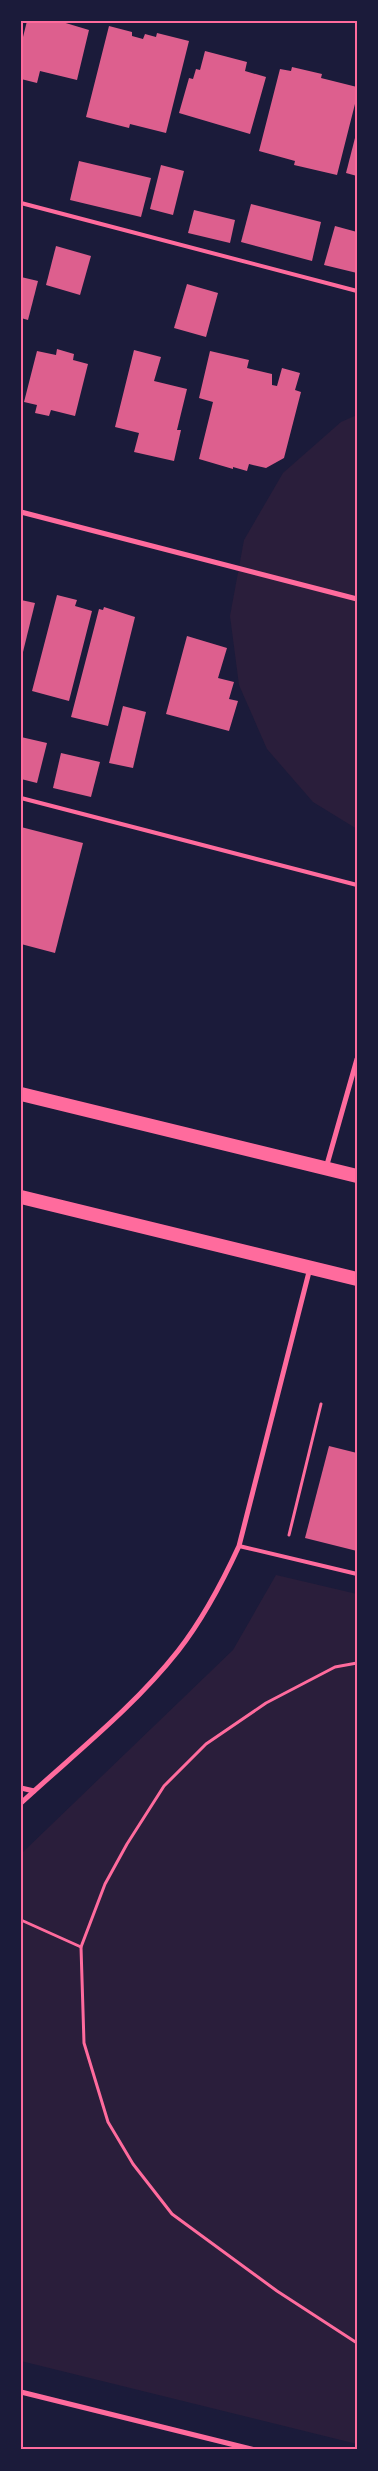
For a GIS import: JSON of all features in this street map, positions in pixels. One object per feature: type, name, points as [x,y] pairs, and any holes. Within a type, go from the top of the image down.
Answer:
[{"type":"highway","points":[[21,1094],[357,1176]]},
{"type":"highway","points":[[21,1197],[357,1279]]},
{"type":"street","points":[[21,512],[357,599]]},
{"type":"street","points":[[326,1169],[357,1059]]},
{"type":"street","points":[[21,1803],[147,1686],[178,1651],[205,1612],[240,1546],[310,1268]]},
{"type":"street","points":[[21,1788],[34,1791]]},
{"type":"street","points":[[21,2392],[255,2450]]},
{"type":"lane","points":[[21,203],[357,291]]},
{"type":"lane","points":[[21,798],[357,885]]},
{"type":"lane","points":[[240,1546],[357,1574]]},
{"type":"path","points":[[283,1556],[321,1404]]},
{"type":"path","points":[[357,1663],[335,1667],[266,1703],[206,1744],[164,1786],[127,1844],[105,1884],[81,1948],[84,2044],[108,2122],[134,2164],[172,2214],[277,2291],[357,2343]]},
{"type":"path","points":[[21,1920],[81,1948]]},
{"type":"shaded area","points":[[357,415],[357,829],[313,802],[267,749],[239,685],[230,616],[244,540],[283,473],[341,422]]},
{"type":"shaded area","points":[[276,1575],[357,1594],[357,2444],[21,2361],[21,1854],[233,1650]]},
{"type":"building","points":[[27,21],[59,21],[89,30],[77,80],[40,71],[37,83],[21,79],[21,45]]},
{"type":"building","points":[[109,26],[132,32],[132,36],[143,39],[145,34],[156,37],[157,33],[189,41],[166,133],[130,124],[129,128],[86,117]]},
{"type":"building","points":[[205,51],[247,62],[245,71],[266,77],[250,134],[179,113],[189,78],[193,79],[196,69],[200,70]]},
{"type":"building","points":[[292,67],[322,74],[321,78],[357,87],[357,96],[337,175],[294,165],[295,161],[259,151],[280,69],[291,71]]},
{"type":"building","points":[[357,134],[357,176],[346,173]]},
{"type":"building","points":[[79,161],[151,178],[141,217],[70,200]]},
{"type":"building","points":[[161,165],[184,171],[173,215],[150,209]]},
{"type":"building","points":[[251,204],[321,222],[312,261],[241,242]]},
{"type":"building","points":[[194,210],[235,220],[230,243],[188,233]]},
{"type":"building","points":[[335,226],[357,232],[357,273],[324,265]]},
{"type":"building","points":[[56,246],[91,256],[80,295],[46,285]]},
{"type":"building","points":[[21,277],[38,281],[28,320],[21,318]]},
{"type":"building","points":[[187,284],[218,293],[206,337],[174,328]]},
{"type":"building","points":[[57,349],[74,354],[73,360],[88,364],[75,416],[51,410],[49,416],[35,413],[37,405],[24,402],[37,351],[56,355]]},
{"type":"building","points":[[134,350],[161,357],[154,381],[187,389],[177,430],[181,430],[174,461],[134,452],[139,433],[115,427]]},
{"type":"building","points":[[210,351],[249,360],[247,368],[272,374],[272,385],[277,386],[282,368],[300,373],[295,390],[301,392],[284,458],[266,468],[249,464],[247,471],[199,459],[213,402],[199,398]]},
{"type":"building","points":[[57,595],[77,600],[75,606],[92,611],[69,701],[32,691]]},
{"type":"building","points":[[21,600],[35,603],[22,656],[21,656]]},
{"type":"building","points":[[104,607],[135,617],[108,726],[71,717],[99,609],[103,610]]},
{"type":"building","points":[[187,636],[227,648],[218,678],[234,682],[229,699],[238,701],[229,731],[166,714]]},
{"type":"building","points":[[123,706],[146,712],[133,768],[109,763]]},
{"type":"building","points":[[21,737],[47,743],[37,783],[21,779]]},
{"type":"building","points":[[61,753],[100,762],[91,797],[53,788]]},
{"type":"building","points":[[21,827],[83,843],[55,953],[21,944]]},
{"type":"building","points":[[329,1446],[357,1453],[357,1551],[305,1538]]}]
